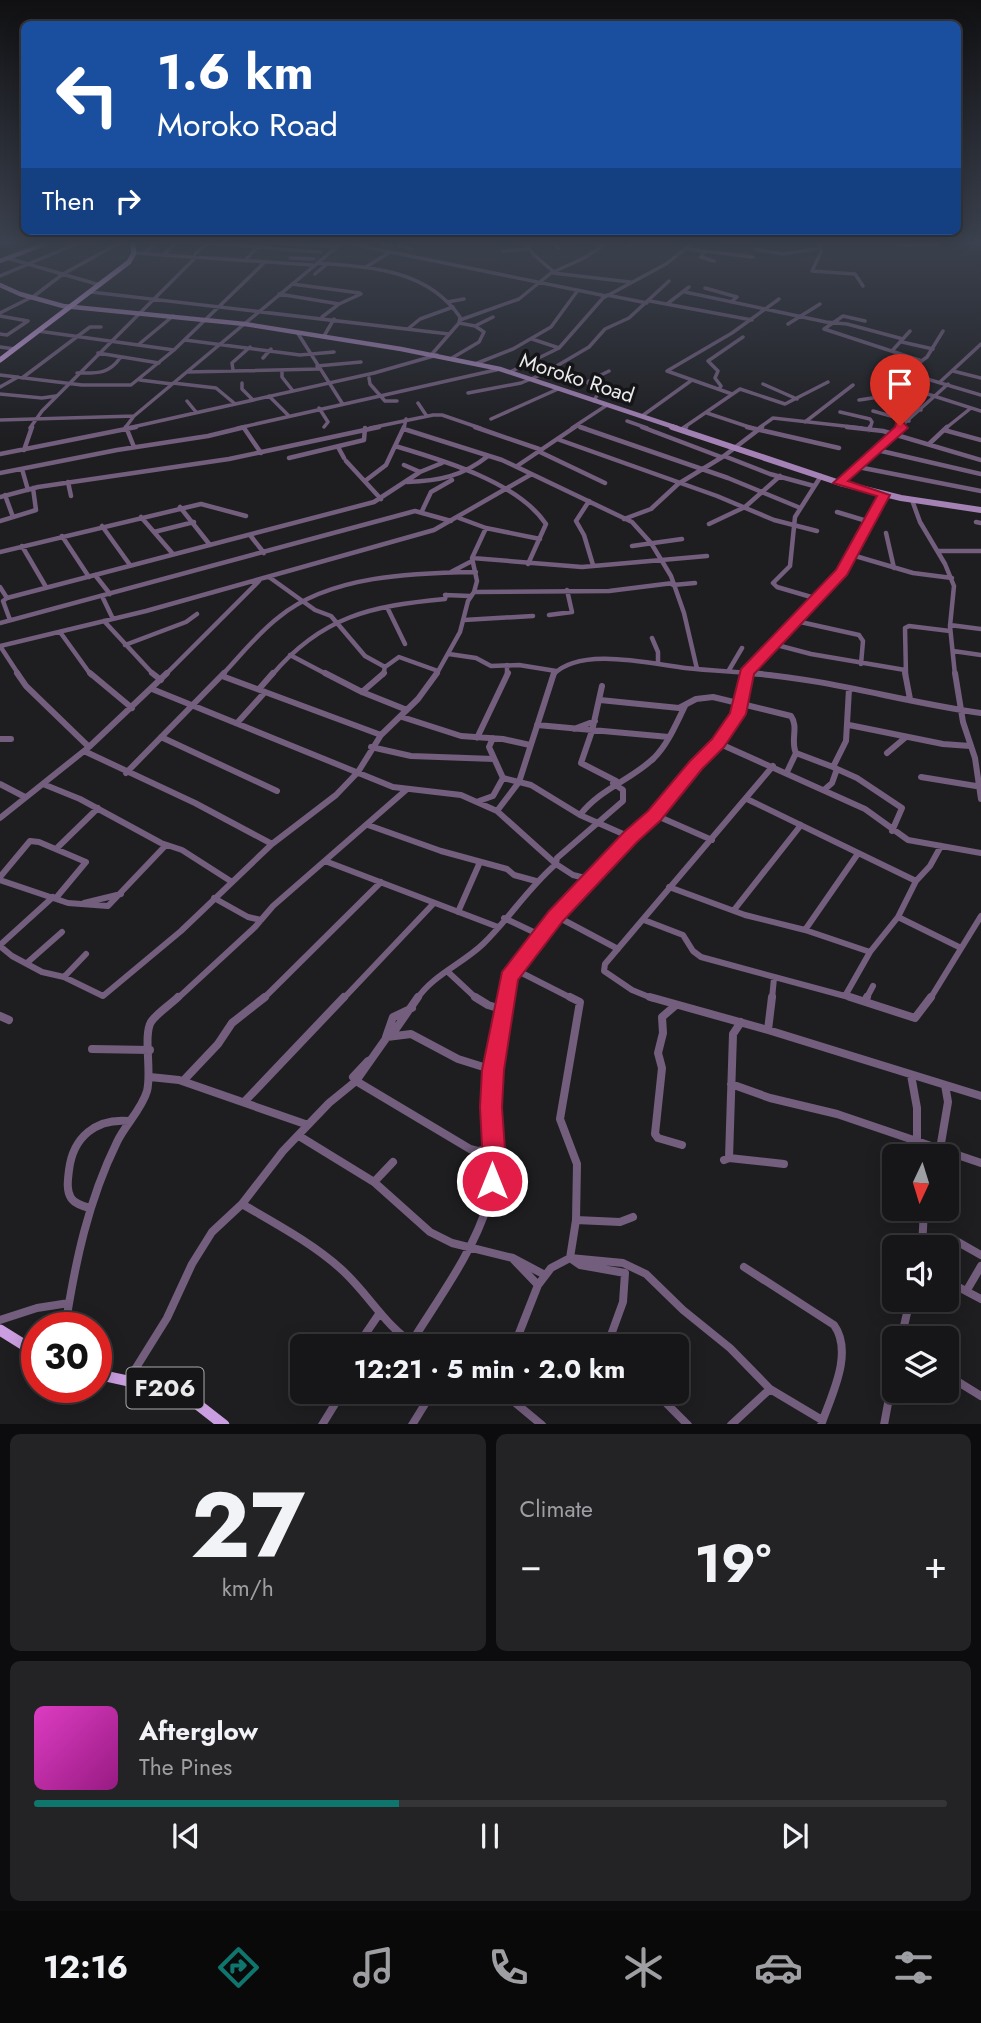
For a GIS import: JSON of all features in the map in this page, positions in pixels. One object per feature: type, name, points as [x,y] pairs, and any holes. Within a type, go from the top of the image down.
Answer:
[{"type":"main road","points":[[1,358],[70,307]]},
{"type":"main road","points":[[0,1330],[21,1343]]},
{"type":"main road","name":"F206","points":[[112,1377],[183,1394],[224,1424]]},
{"type":"street","name":"Moroko Road","points":[[76,307],[245,324],[452,358],[510,372],[839,483],[884,495],[981,510]]},
{"type":"street","points":[[24,450],[26,438],[36,419],[66,384],[148,307]]},
{"type":"street","points":[[0,375],[66,384],[131,386],[218,307]]},
{"type":"street","points":[[235,307],[449,334]]},
{"type":"street","points":[[125,428],[134,416],[264,307]]},
{"type":"street","points":[[322,317],[334,307]]},
{"type":"street","points":[[409,328],[426,317],[452,307]]},
{"type":"street","points":[[452,358],[482,338],[484,332],[459,321],[453,307]]},
{"type":"street","points":[[0,454],[293,391],[435,355],[459,321],[498,307]]},
{"type":"street","points":[[475,364],[532,339],[551,327],[565,307]]},
{"type":"street","points":[[510,372],[559,348],[596,307]]},
{"type":"street","points":[[468,393],[530,380],[589,347],[605,329],[626,319],[641,307]]},
{"type":"street","points":[[685,307],[752,320]]},
{"type":"street","points":[[757,307],[847,324],[933,349]]},
{"type":"street","points":[[788,324],[815,307]]},
{"type":"street","points":[[732,394],[667,371],[752,320],[764,309]]},
{"type":"street","points":[[0,315],[28,321],[7,335],[0,334]]},
{"type":"street","points":[[138,345],[173,316]]},
{"type":"street","points":[[865,321],[843,316],[825,327],[826,331],[922,360]]},
{"type":"street","points":[[475,326],[493,317]]},
{"type":"street","points":[[324,336],[334,319]]},
{"type":"street","points":[[0,387],[20,377],[90,325],[101,327]]},
{"type":"street","points":[[38,331],[174,350]]},
{"type":"street","points":[[892,351],[910,331]]},
{"type":"street","points":[[880,397],[883,389],[907,373],[933,349],[942,338],[943,331]]},
{"type":"street","points":[[297,332],[342,403]]},
{"type":"street","points":[[719,389],[721,386],[715,379],[718,371],[708,361],[743,337]]},
{"type":"street","points":[[532,339],[559,348]]},
{"type":"street","points":[[185,340],[271,349],[296,355],[334,352]]},
{"type":"street","points":[[940,382],[981,344]]},
{"type":"street","points":[[0,347],[15,349]]},
{"type":"street","points":[[233,370],[232,363],[250,347]]},
{"type":"street","points":[[263,358],[271,349]]},
{"type":"street","points":[[98,353],[159,363]]},
{"type":"street","points":[[77,373],[102,373],[112,369],[120,358]]},
{"type":"street","points":[[187,372],[318,368],[361,362]]},
{"type":"street","points":[[0,473],[134,447],[208,436],[288,415],[500,369]]},
{"type":"street","points":[[282,370],[282,377],[293,391]]},
{"type":"street","points":[[594,401],[598,393],[587,382],[609,371]]},
{"type":"street","points":[[953,371],[981,378]]},
{"type":"street","points":[[907,373],[981,395]]},
{"type":"street","points":[[369,378],[379,396],[387,402],[397,401]]},
{"type":"street","points":[[116,386],[123,380]]},
{"type":"street","points":[[140,380],[216,388],[234,403]]},
{"type":"street","points":[[642,416],[692,380]]},
{"type":"street","points":[[681,430],[740,389],[780,404],[797,399],[828,382]]},
{"type":"street","points":[[242,383],[242,389],[252,399]]},
{"type":"street","points":[[893,383],[981,411]]},
{"type":"street","points":[[763,384],[797,399]]},
{"type":"street","points":[[839,483],[948,384]]},
{"type":"street","points":[[804,422],[853,385]]},
{"type":"street","points":[[90,395],[94,386]]},
{"type":"street","points":[[129,392],[133,389],[131,386]]},
{"type":"street","points":[[491,419],[558,389]]},
{"type":"street","points":[[943,391],[962,390]]},
{"type":"street","points":[[0,396],[56,396]]},
{"type":"street","points":[[269,396],[288,415]]},
{"type":"street","points":[[859,400],[880,397],[922,410]]},
{"type":"street","points":[[187,401],[196,412]]},
{"type":"street","points":[[418,403],[426,415]]},
{"type":"street","points":[[517,466],[607,405]]},
{"type":"street","points":[[319,408],[328,422],[324,427]]},
{"type":"street","points":[[929,444],[971,408]]},
{"type":"street","points":[[873,411],[909,421]]},
{"type":"street","points":[[840,412],[870,419],[872,422],[869,430]]},
{"type":"street","points":[[707,413],[756,430],[839,448]]},
{"type":"street","points":[[13,517],[3,496],[68,482],[261,453],[426,415],[442,415],[540,451],[605,482]]},
{"type":"street","points":[[0,420],[134,416]]},
{"type":"street","points":[[624,519],[650,509],[678,484],[735,448],[773,418],[895,434],[981,460]]},
{"type":"street","points":[[365,481],[386,465],[404,429],[406,419]]},
{"type":"street","points":[[896,419],[902,428]]},
{"type":"street","points":[[627,421],[722,457],[814,486]]},
{"type":"street","points":[[579,426],[743,483],[799,508]]},
{"type":"street","points":[[125,428],[134,447]]},
{"type":"street","points":[[244,428],[261,453]]},
{"type":"street","points":[[289,458],[364,440],[365,428]]},
{"type":"street","points":[[404,429],[442,439],[517,466],[530,475],[638,526],[663,561],[673,584],[689,626],[697,669]]},
{"type":"street","points":[[944,430],[981,440]]},
{"type":"street","points":[[557,439],[796,527],[817,531]]},
{"type":"street","points":[[395,446],[469,472],[506,490],[543,517],[546,524],[528,564]]},
{"type":"street","points":[[338,447],[345,460],[380,496]]},
{"type":"street","points":[[877,450],[981,474]]},
{"type":"street","points":[[422,511],[431,492],[469,472],[488,456]]},
{"type":"street","points":[[10,620],[3,606],[3,601],[7,598],[250,535],[380,496],[420,472],[442,463]]},
{"type":"street","points":[[404,465],[420,472]]},
{"type":"street","points":[[858,467],[981,491]]},
{"type":"street","points":[[0,521],[37,508],[22,469]]},
{"type":"street","points":[[272,844],[195,803],[126,773],[86,749],[38,699],[0,646],[113,619],[427,533],[458,518],[530,475]]},
{"type":"street","points":[[709,524],[745,507],[780,476]]},
{"type":"street","points":[[818,599],[773,584],[790,566],[795,517],[821,476]]},
{"type":"street","points":[[405,482],[456,478]]},
{"type":"street","points":[[68,482],[71,496]]},
{"type":"street","points":[[420,1334],[469,1247],[488,1203],[495,1164],[493,1070],[506,987],[514,969],[589,879],[655,815],[718,743],[730,727],[741,704],[747,673],[842,572],[884,495]]},
{"type":"street","points":[[912,500],[915,513],[944,558],[952,578],[955,606],[950,628],[953,651],[961,710],[977,769],[981,799]]},
{"type":"street","points":[[589,501],[576,521],[584,535],[593,565]]},
{"type":"street","points":[[0,552],[180,507],[205,504],[220,511],[246,516]]},
{"type":"street","points":[[180,507],[210,545]]},
{"type":"street","points":[[0,622],[422,511],[451,521]]},
{"type":"street","points":[[837,512],[870,522]]},
{"type":"street","points":[[141,517],[173,554]]},
{"type":"street","points":[[458,518],[486,528],[540,539]]},
{"type":"street","points":[[154,532],[194,522]]},
{"type":"street","points":[[102,526],[130,565]]},
{"type":"street","points":[[451,572],[472,559],[486,528]]},
{"type":"street","points":[[886,533],[894,568]]},
{"type":"street","points":[[250,535],[264,553]]},
{"type":"street","points":[[62,536],[92,576],[110,594]]},
{"type":"street","points":[[632,547],[682,539]]},
{"type":"street","points":[[22,546],[46,587]]},
{"type":"street","points":[[938,551],[981,551]]},
{"type":"street","points":[[852,555],[925,576],[952,578]]},
{"type":"street","points":[[472,559],[582,567],[707,556]]},
{"type":"street","points":[[166,845],[108,905],[86,905],[55,897],[12,884],[1,877],[30,841],[39,842],[86,863],[55,897],[0,945],[12,957],[28,962],[42,972],[64,977],[101,996],[105,995],[181,931],[272,844],[325,804],[358,772],[371,747],[407,710],[449,654],[472,594],[476,572],[472,559]]},
{"type":"street","points":[[126,773],[278,617],[302,601],[386,578],[476,572]]},
{"type":"street","points":[[265,578],[315,610],[331,616],[365,656],[385,667]]},
{"type":"street","points":[[0,818],[132,708],[265,578]]},
{"type":"street","points":[[238,722],[285,662],[312,636],[354,615],[424,600],[445,599],[446,595],[609,591],[695,583]]},
{"type":"street","points":[[0,587],[7,598]]},
{"type":"street","points":[[549,615],[572,612],[567,590]]},
{"type":"street","points":[[102,596],[113,619]]},
{"type":"street","points":[[387,607],[405,644]]},
{"type":"street","points":[[125,645],[186,622],[197,614]]},
{"type":"street","points":[[464,620],[533,616]]},
{"type":"street","points":[[104,621],[160,680]]},
{"type":"street","points":[[796,621],[860,636],[863,641],[861,664]]},
{"type":"street","points":[[910,699],[905,670],[905,627],[981,629]]},
{"type":"street","points":[[60,632],[92,676],[132,708]]},
{"type":"street","points":[[652,638],[658,652],[657,664]]},
{"type":"street","points":[[773,644],[861,664],[905,670]]},
{"type":"street","points":[[729,670],[743,648]]},
{"type":"street","points":[[953,651],[981,655]]},
{"type":"street","points":[[449,654],[476,658],[491,666],[548,668],[556,671]]},
{"type":"street","points":[[362,692],[384,674],[385,667],[399,656],[438,671]]},
{"type":"street","points":[[293,657],[362,692],[407,710]]},
{"type":"street","points":[[497,810],[519,782],[556,671],[562,667],[606,658],[778,675],[981,713]]},
{"type":"street","points":[[0,663],[8,660]]},
{"type":"street","points":[[477,738],[509,671],[507,666]]},
{"type":"street","points":[[222,676],[381,735]]},
{"type":"street","points":[[387,1040],[393,1017],[412,1008],[426,985],[470,956],[536,881],[556,864],[557,858],[620,805],[625,797],[623,790],[615,782],[582,765],[602,686]]},
{"type":"street","points":[[152,689],[238,722],[310,755],[406,790],[449,793],[497,810],[556,864],[573,875],[589,879]]},
{"type":"street","points":[[824,790],[832,783],[849,725],[849,689]]},
{"type":"street","points":[[600,700],[679,708],[707,697],[793,718],[793,747],[796,753],[857,778],[902,808],[892,831]]},
{"type":"street","points":[[580,815],[587,805],[615,782],[654,758],[687,703]]},
{"type":"street","points":[[401,717],[461,736],[493,738],[530,745]]},
{"type":"street","points":[[574,729],[595,721]]},
{"type":"street","points":[[537,725],[669,737]]},
{"type":"street","points":[[849,725],[981,751]]},
{"type":"street","points":[[161,737],[277,790]]},
{"type":"street","points":[[887,754],[906,737]]},
{"type":"street","points":[[0,738],[11,739]]},
{"type":"street","points":[[493,738],[489,747],[503,778],[547,793],[580,815],[630,837]]},
{"type":"street","points":[[718,743],[875,814],[892,831],[915,843],[981,853]]},
{"type":"street","points":[[371,747],[411,756],[494,759]]},
{"type":"street","points":[[787,772],[796,753]]},
{"type":"street","points":[[773,766],[605,964],[607,975],[632,990],[676,1005],[768,1030],[981,1096]]},
{"type":"street","points":[[921,777],[978,788]]},
{"type":"street","points":[[478,802],[492,796],[503,778]]},
{"type":"street","points":[[0,784],[25,797]]},
{"type":"street","points":[[43,784],[98,808],[194,857],[232,882]]},
{"type":"street","points":[[68,1312],[77,1254],[90,1208],[117,1141],[147,1093],[150,1050],[146,1035],[151,1022],[406,790]]},
{"type":"street","points":[[747,799],[857,855],[916,881]]},
{"type":"street","points":[[56,849],[98,808]]},
{"type":"street","points":[[655,815],[712,840]]},
{"type":"street","points":[[368,825],[440,851],[507,869],[514,875],[536,881]]},
{"type":"street","points":[[734,910],[801,825]]},
{"type":"street","points":[[845,996],[870,952],[898,918],[916,881],[930,866],[941,846]]},
{"type":"street","points":[[805,930],[857,855]]},
{"type":"street","points":[[325,861],[498,927]]},
{"type":"street","points":[[458,912],[480,862]]},
{"type":"street","points":[[183,1081],[218,1044],[232,1023],[266,996],[381,883]]},
{"type":"street","points":[[669,887],[870,952]]},
{"type":"street","points":[[86,905],[121,894]]},
{"type":"street","points":[[214,898],[248,917],[261,920]]},
{"type":"street","points":[[246,1100],[434,903]]},
{"type":"street","points":[[556,916],[618,949]]},
{"type":"street","points":[[644,920],[683,935],[693,951],[701,957],[865,1001],[916,1018],[981,916]]},
{"type":"street","points":[[248,917],[255,927]]},
{"type":"street","points":[[504,918],[542,936]]},
{"type":"street","points":[[898,918],[961,948]]},
{"type":"street","points":[[28,962],[62,932]]},
{"type":"street","points":[[64,977],[86,954]]},
{"type":"street","points":[[514,969],[580,1002],[560,1118],[577,1164],[576,1220],[570,1258]]},
{"type":"street","points":[[447,971],[471,993],[495,1009],[504,1010]]},
{"type":"street","points":[[768,1030],[774,978]]},
{"type":"street","points":[[865,1001],[873,986]]},
{"type":"street","points":[[676,1005],[662,1017],[663,1033],[658,1053],[662,1069],[655,1134],[658,1138],[682,1145]]},
{"type":"street","points":[[0,1016],[9,1020]]},
{"type":"street","points":[[741,1023],[733,1034],[727,1159],[784,1164]]},
{"type":"street","points":[[130,1380],[167,1318],[206,1240],[242,1204],[283,1151],[355,1079],[387,1037],[387,1040],[411,1034],[458,1059],[493,1070]]},
{"type":"street","points":[[92,1049],[150,1050]]},
{"type":"street","points":[[911,1075],[917,1108],[916,1142]]},
{"type":"street","points":[[150,1077],[164,1076],[246,1100],[309,1125]]},
{"type":"street","points":[[355,1079],[470,1149],[478,1152],[493,1147]]},
{"type":"street","points":[[731,1084],[770,1098],[837,1114],[923,1144]]},
{"type":"street","points":[[941,1144],[948,1102],[945,1085]]},
{"type":"street","points":[[90,1208],[76,1203],[69,1194],[70,1156],[80,1140],[104,1120],[115,1118],[129,1121]]},
{"type":"street","points":[[299,1136],[374,1182],[430,1232],[452,1243],[513,1258],[545,1275]]},
{"type":"street","points":[[959,1156],[981,1164]]},
{"type":"street","points":[[374,1182],[393,1162]]},
{"type":"street","points":[[242,1204],[333,1262],[364,1292],[368,1302],[398,1334]]},
{"type":"street","points":[[576,1220],[620,1222],[633,1217]]},
{"type":"street","points":[[959,1243],[981,1255]]},
{"type":"street","points":[[513,1258],[538,1285]]},
{"type":"street","points":[[570,1258],[579,1265],[625,1273],[626,1298],[610,1334]]},
{"type":"street","points":[[519,1334],[538,1285],[545,1275],[570,1258],[607,1260],[636,1267],[730,1348],[770,1389],[822,1422],[840,1372],[842,1335],[834,1325],[744,1267]]},
{"type":"street","points":[[607,1260],[613,1270]]},
{"type":"street","points":[[967,1290],[981,1266]]},
{"type":"street","points":[[959,1286],[981,1299]]},
{"type":"street","points":[[0,1320],[37,1308],[69,1303]]},
{"type":"street","points":[[365,1334],[379,1314]]},
{"type":"street","points":[[959,1382],[981,1396]]},
{"type":"street","points":[[731,1424],[770,1389]]},
{"type":"street","points":[[884,1424],[888,1403]]},
{"type":"street","points":[[322,1424],[335,1404]]},
{"type":"street","points":[[412,1424],[425,1404]]},
{"type":"street","points":[[517,1404],[542,1424]]},
{"type":"street","points":[[667,1404],[688,1424]]},
{"type":"route","points":[[492,1181],[495,1164],[491,1107],[493,1070],[509,978],[556,916],[630,837],[655,815],[718,743],[738,714],[747,673],[842,572],[884,495],[839,483],[902,428],[900,426]]}]
